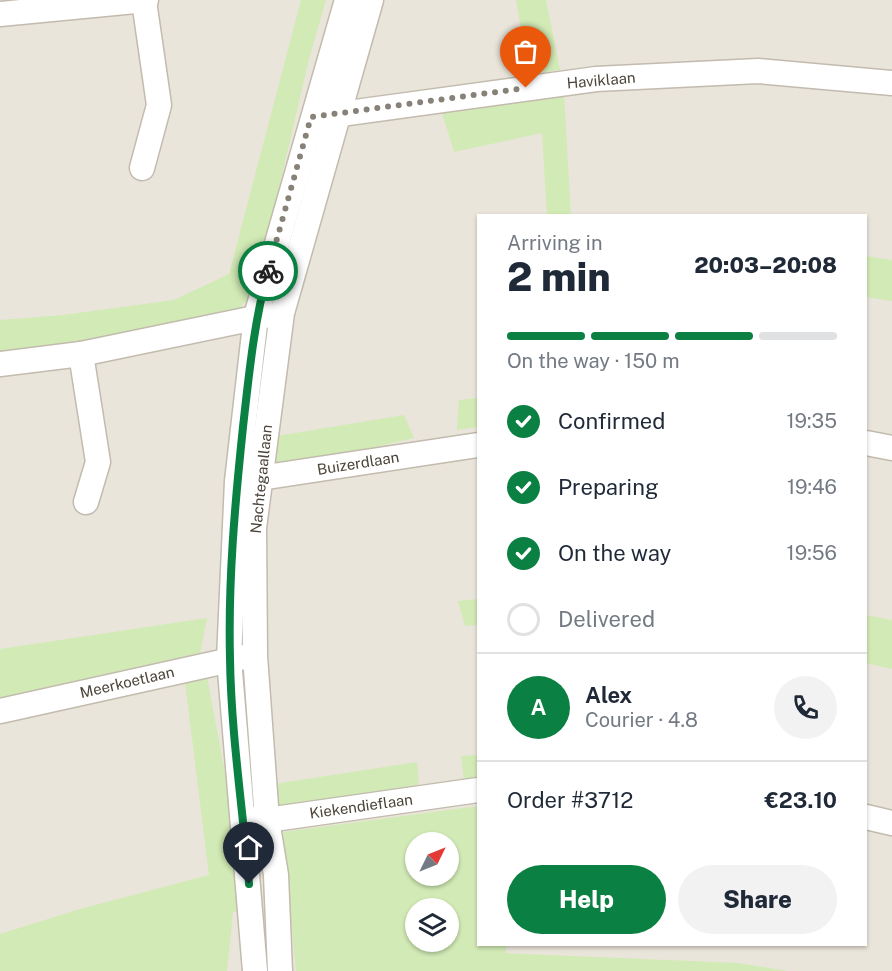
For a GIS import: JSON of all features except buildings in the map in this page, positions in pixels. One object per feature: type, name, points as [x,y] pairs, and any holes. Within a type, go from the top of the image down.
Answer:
[{"type":"street","points":[[0,14],[145,0],[159,105],[142,168]]},
{"type":"street","name":"Nachtegaallaan","points":[[280,971],[276,875],[235,750],[230,659],[249,479],[256,316],[311,117],[347,0]]},
{"type":"street","name":"Nachtegaallaan","points":[[255,971],[254,528],[249,479],[282,313],[371,0]]},
{"type":"street","name":"Haviklaan","points":[[311,117],[596,79],[758,72],[892,83]]},
{"type":"street","points":[[0,364],[81,354],[256,316],[282,313]]},
{"type":"street","points":[[81,354],[98,462],[86,502]]},
{"type":"street","points":[[867,443],[892,448]]},
{"type":"street","name":"Buizerdlaan","points":[[249,479],[477,445]]},
{"type":"street","name":"Meerkoetlaan","points":[[0,711],[230,659],[255,656]]},
{"type":"street","name":"Kiekendieflaan","points":[[256,819],[477,790]]},
{"type":"street","points":[[867,817],[892,823]]},
{"type":"shaded area","points":[[0,0],[892,0],[892,971],[0,971]]},
{"type":"green space","points":[[301,0],[326,0],[309,59],[255,291],[235,313],[101,340],[0,354],[0,320],[63,315],[174,300],[229,274]]},
{"type":"green space","points":[[516,0],[546,0],[560,70],[529,74]]},
{"type":"green space","points":[[564,95],[571,214],[547,214],[542,133],[454,152],[442,113]]},
{"type":"green space","points":[[867,256],[892,260],[892,301],[867,297]]},
{"type":"green space","points":[[477,398],[477,427],[457,430],[459,400]]},
{"type":"green space","points":[[404,415],[414,438],[338,456],[271,464],[277,436]]},
{"type":"green space","points":[[477,599],[477,625],[465,626],[458,601]]},
{"type":"green space","points":[[867,615],[892,620],[892,669],[867,663]]},
{"type":"green space","points":[[207,618],[200,653],[0,698],[0,649]]},
{"type":"green space","points":[[207,677],[230,799],[244,909],[233,912],[227,971],[0,971],[0,934],[80,909],[209,875],[185,682]]},
{"type":"green space","points":[[477,755],[477,779],[464,781],[461,756]]},
{"type":"green space","points":[[417,762],[419,787],[278,806],[274,784]]},
{"type":"green space","points":[[477,806],[477,946],[507,946],[505,953],[738,963],[788,971],[296,971],[283,832]]},
{"type":"way so far","points":[[268,271],[311,117],[526,88]]},
{"type":"route","points":[[249,884],[235,750],[230,659],[231,611],[237,481],[256,316],[268,271]]}]
